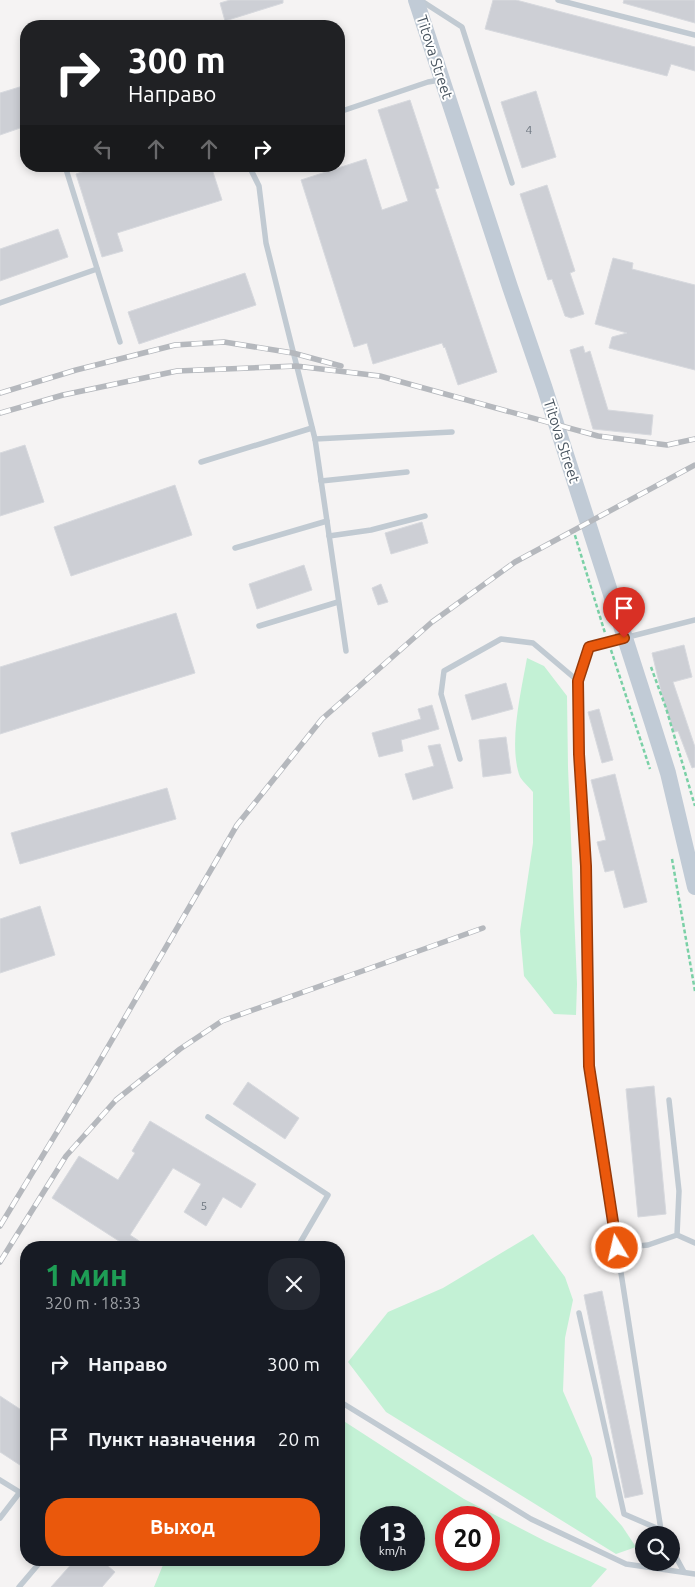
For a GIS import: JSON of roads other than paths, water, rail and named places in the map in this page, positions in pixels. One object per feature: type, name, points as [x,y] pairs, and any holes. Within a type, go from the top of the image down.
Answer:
[{"type":"main road","name":"Titova Street","points":[[416,0],[544,386],[655,730],[668,773],[695,887]]},
{"type":"lane","points":[[420,0],[462,27],[512,183]]},
{"type":"lane","points":[[558,0],[695,35]]},
{"type":"lane","points":[[345,110],[428,82],[442,80]]},
{"type":"lane","points":[[67,172],[120,342]]},
{"type":"lane","points":[[253,172],[259,186],[266,243],[315,439],[346,651]]},
{"type":"lane","points":[[0,304],[97,269]]},
{"type":"lane","points":[[201,462],[312,428]]},
{"type":"lane","points":[[315,439],[452,432]]},
{"type":"lane","points":[[321,482],[406,472]]},
{"type":"lane","points":[[329,536],[371,530],[425,516]]},
{"type":"lane","points":[[235,548],[327,521]]},
{"type":"lane","points":[[259,626],[338,602]]},
{"type":"lane","points":[[662,1526],[589,1066],[586,866],[579,754],[578,681],[589,647],[695,620]]},
{"type":"lane","points":[[460,759],[441,694],[444,671],[500,639],[533,643],[578,681]]},
{"type":"lane","points":[[669,1100],[679,1191],[677,1235]]},
{"type":"lane","points":[[208,1117],[328,1195],[301,1241]]},
{"type":"lane","points":[[617,1248],[648,1245],[677,1235],[695,1243]]},
{"type":"lane","points":[[579,1313],[624,1514],[650,1526]]},
{"type":"lane","points":[[345,1405],[531,1519],[626,1564],[695,1574]]},
{"type":"lane","points":[[0,1480],[20,1492],[0,1518]]},
{"type":"lane","points":[[680,1565],[684,1572]]},
{"type":"lane","points":[[19,1587],[37,1566]]},
{"type":"railway","points":[[0,393],[76,370],[175,345],[224,342],[293,353],[341,366]]},
{"type":"railway","points":[[0,413],[63,395],[177,371],[296,366],[380,376],[598,436],[667,445],[695,439]]},
{"type":"railway","points":[[0,1226],[91,1076],[237,825],[322,719],[432,622],[515,562],[695,465]]},
{"type":"railway","points":[[0,1262],[66,1156],[116,1100],[180,1049],[222,1021],[483,928]]}]
